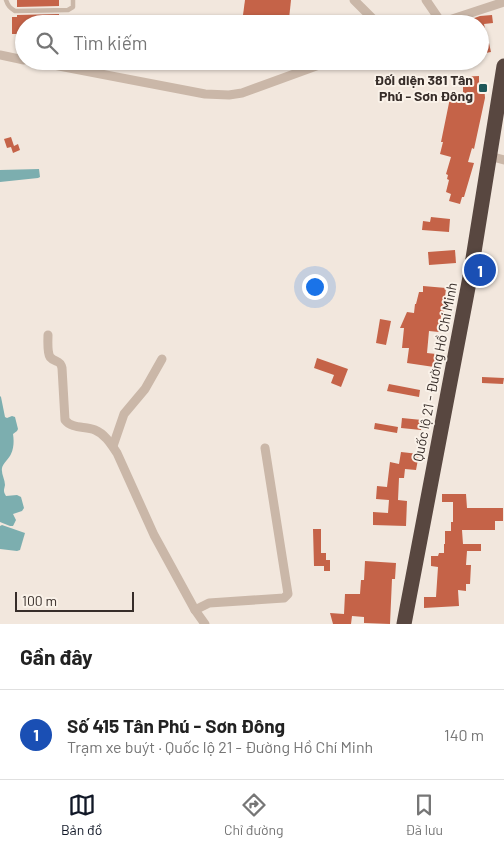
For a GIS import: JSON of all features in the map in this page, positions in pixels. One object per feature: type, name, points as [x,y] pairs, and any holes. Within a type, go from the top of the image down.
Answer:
[{"type":"highway","name":"Quốc lộ 21 - Đường Hồ Chí Minh","points":[[404,624],[470,277],[497,158],[504,66]]},
{"type":"street","points":[[354,0],[369,15]]},
{"type":"street","points":[[426,0],[434,15]]},
{"type":"street","points":[[464,15],[504,2]]},
{"type":"street","points":[[0,55],[15,58]]},
{"type":"street","points":[[80,70],[218,95],[242,93],[305,70]]},
{"type":"street","points":[[48,335],[50,355],[53,359],[60,362],[62,368],[65,420],[69,425],[94,430],[113,446],[154,535],[195,610],[205,624]]},
{"type":"street","points":[[113,446],[124,414],[146,389],[162,359]]},
{"type":"street","points":[[195,610],[209,603],[284,598],[288,594],[265,448]]},
{"type":"lane","points":[[6,0],[10,8],[15,11],[68,10],[73,7],[73,0]]},
{"type":"water","points":[[39,169],[40,177],[38,178],[0,182],[0,170]]},
{"type":"water","points":[[0,396],[5,417],[15,417],[18,429],[13,434],[12,452],[2,468],[6,496],[17,495],[21,497],[24,508],[22,511],[13,514],[16,520],[13,526],[0,522]]},
{"type":"water","points":[[2,525],[25,533],[20,550],[0,549],[0,526]]},
{"type":"building","points":[[17,0],[59,0],[59,6],[17,7]]},
{"type":"building","points":[[245,0],[291,0],[289,15],[243,15]]},
{"type":"building","points":[[59,14],[59,15],[17,15]]},
{"type":"building","points":[[489,15],[492,15],[493,23],[489,23]]},
{"type":"building","points":[[12,17],[15,17],[15,34],[12,34]]},
{"type":"building","points":[[479,76],[479,83],[484,83],[485,98],[474,149],[472,148],[468,162],[474,163],[464,197],[462,197],[460,204],[449,201],[451,194],[446,192],[449,180],[446,174],[451,157],[440,154],[443,142],[441,142],[450,98],[463,97],[463,84],[457,84],[457,77]]},
{"type":"building","points":[[11,137],[14,146],[18,144],[20,150],[13,153],[11,147],[7,148],[4,139]]},
{"type":"building","points":[[431,217],[450,219],[449,232],[422,230],[423,221],[430,222]]},
{"type":"building","points":[[455,250],[456,263],[429,265],[428,252]]},
{"type":"building","points":[[423,286],[446,288],[439,332],[429,331],[427,353],[436,354],[434,367],[407,363],[409,348],[402,348],[404,328],[400,328],[407,312],[414,313],[419,292],[423,292]]},
{"type":"building","points":[[380,319],[391,321],[386,345],[376,343]]},
{"type":"building","points":[[317,358],[348,369],[341,387],[331,383],[334,375],[314,368]]},
{"type":"building","points":[[482,377],[504,378],[503,384],[482,383]]},
{"type":"building","points":[[389,384],[420,390],[419,397],[387,391]]},
{"type":"building","points":[[402,418],[422,420],[421,430],[401,428]]},
{"type":"building","points":[[375,423],[398,427],[397,433],[374,429]]},
{"type":"building","points":[[401,452],[419,454],[416,470],[405,469],[404,478],[399,478],[398,500],[407,501],[406,526],[373,525],[373,512],[388,513],[389,500],[376,499],[377,486],[387,487],[390,462],[399,464]]},
{"type":"building","points":[[442,494],[466,494],[467,508],[503,508],[503,521],[495,521],[495,530],[462,530],[463,544],[481,544],[481,551],[467,551],[466,565],[471,565],[470,584],[466,584],[466,591],[458,590],[459,606],[424,608],[424,597],[436,597],[438,567],[431,566],[431,556],[438,556],[439,553],[444,553],[445,531],[451,531],[451,522],[453,522],[453,502],[442,502]]},
{"type":"building","points":[[313,529],[321,529],[321,553],[326,553],[326,560],[330,560],[330,571],[324,571],[324,566],[314,566]]},
{"type":"building","points":[[365,561],[396,563],[395,579],[392,579],[390,624],[364,623],[364,617],[352,616],[351,624],[333,624],[330,613],[344,614],[345,594],[360,594],[361,580],[364,580]]},
{"type":"place","name":"Đối diện 381 Tân Phú - Sơn Đông","points":[[483,88]]},
{"type":"place","name":"Số 415 Tân Phú - Sơn Đông","points":[[480,270]]}]
